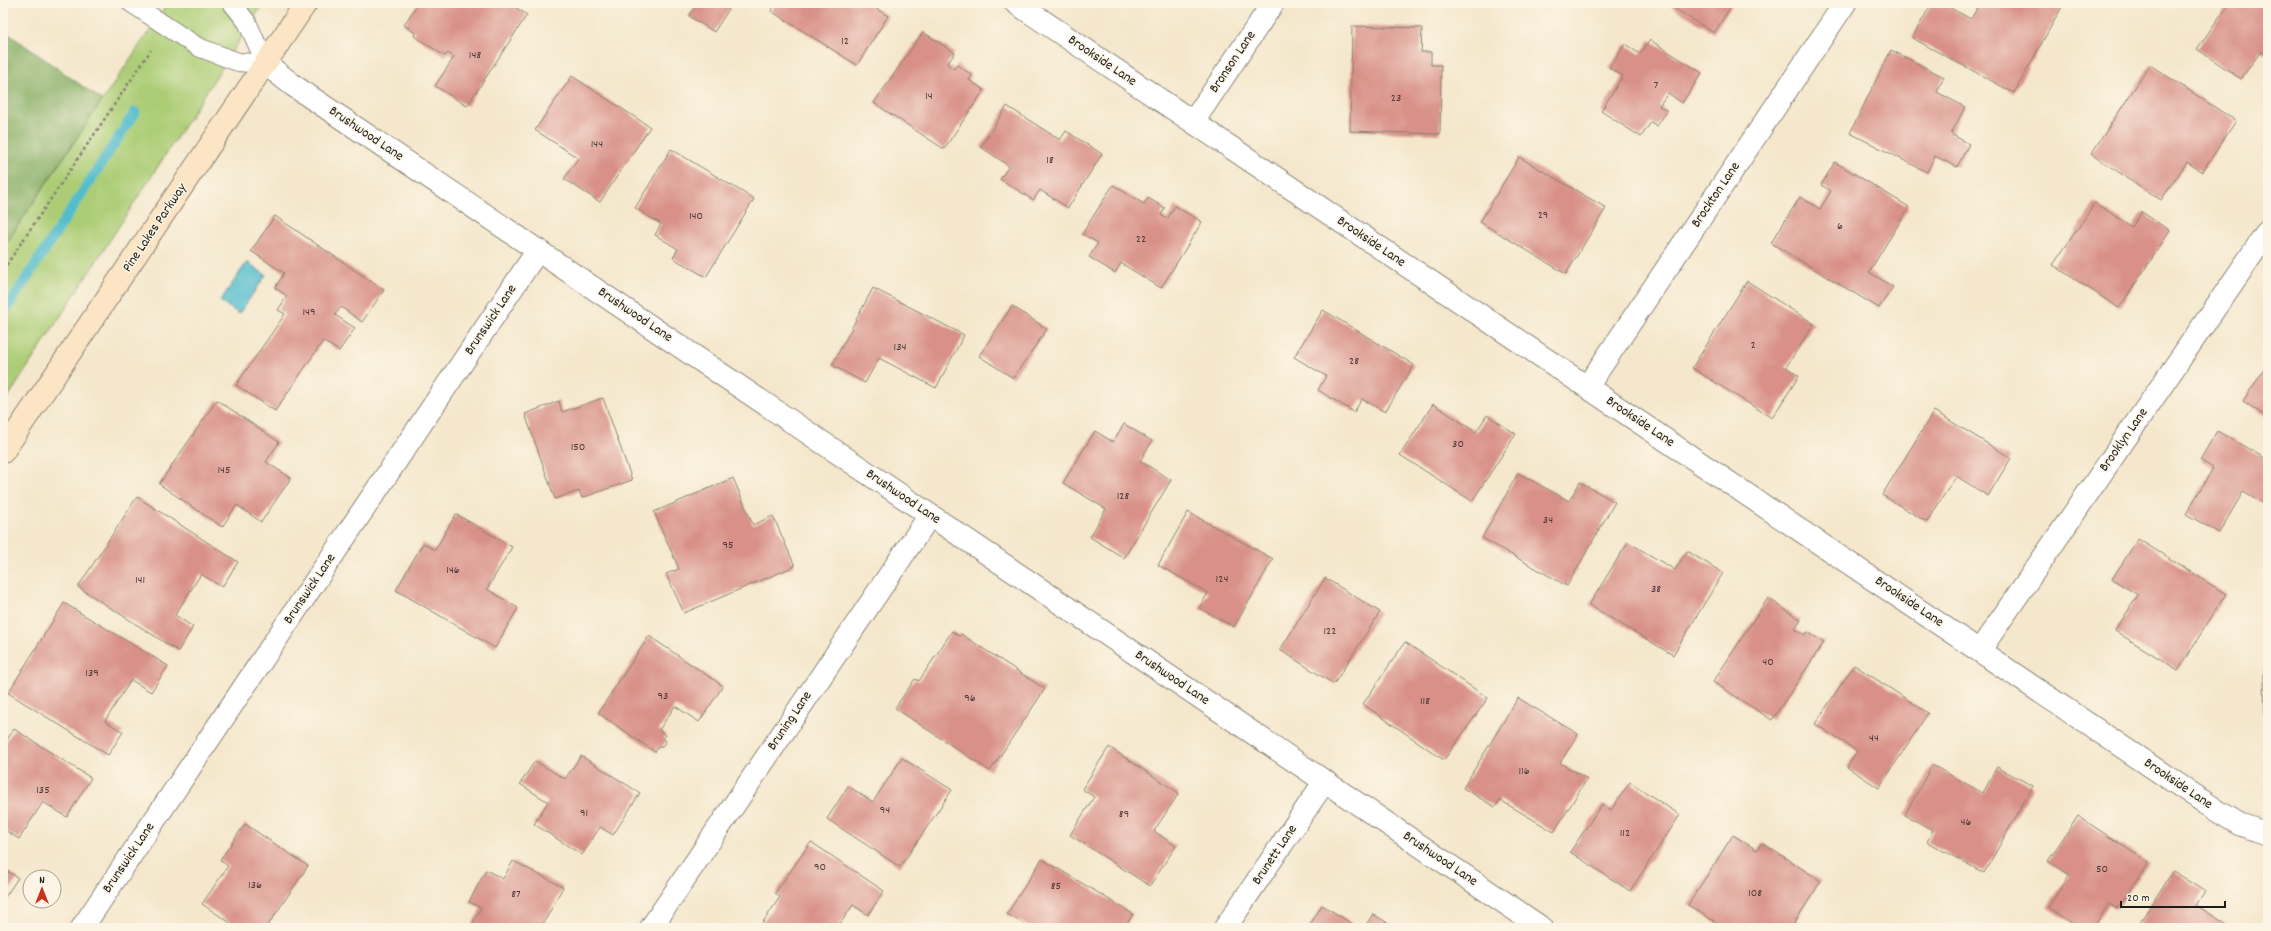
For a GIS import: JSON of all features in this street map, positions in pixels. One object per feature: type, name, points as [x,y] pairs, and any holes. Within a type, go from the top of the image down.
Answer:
[{"type":"street","name":"Pine Lakes Parkway","points":[[3,452],[306,3]]},
{"type":"street","name":"Brookside Lane","points":[[1016,3],[2219,812],[2239,824],[2268,834]]},
{"type":"street","name":"Bronson Lane","points":[[1193,122],[1273,3]]},
{"type":"street","name":"Brockton Lane","points":[[1586,386],[1845,3]]},
{"type":"street","name":"Brushwood Lane","points":[[266,64],[294,86],[1542,928]]},
{"type":"street","name":"Brooklyn Lane","points":[[1980,650],[2268,231]]},
{"type":"street","name":"Brunswick Lane","points":[[82,928],[538,250]]},
{"type":"street","name":"Bruning Lane","points":[[651,928],[930,515]]},
{"type":"street","name":"Brunett Lane","points":[[1226,928],[1325,781]]},
{"type":"lane","points":[[131,3],[198,47],[238,62],[266,64],[247,22],[232,3]]},
{"type":"path","points":[[3,270],[152,48]]},
{"type":"green space","points":[[168,3],[264,3],[3,405],[3,248]]},
{"type":"green space","points":[[3,30],[102,100],[3,248]]},
{"type":"water","points":[[247,262],[266,275],[239,314],[220,301]]},
{"type":"building","points":[[418,3],[509,3],[527,15],[467,106],[435,86],[454,57],[448,53],[445,56],[414,36],[415,33],[404,25]]},
{"type":"building","points":[[697,3],[733,3],[714,32],[689,16]]},
{"type":"building","points":[[776,3],[867,3],[888,16],[857,65],[771,11]]},
{"type":"building","points":[[1666,3],[1733,3],[1714,33]]},
{"type":"building","points":[[1932,3],[1941,3],[1971,19],[1980,3],[2059,3],[2063,5],[2014,93],[1912,38]]},
{"type":"building","points":[[2229,3],[2268,3],[2268,56],[2261,51],[2241,79],[2197,49]]},
{"type":"building","points":[[1352,26],[1422,28],[1421,52],[1431,52],[1431,65],[1441,65],[1440,134],[1350,131]]},
{"type":"building","points":[[923,32],[955,53],[947,64],[954,69],[957,65],[972,75],[969,80],[984,90],[944,149],[874,103]]},
{"type":"building","points":[[1650,40],[1702,73],[1682,103],[1668,93],[1659,106],[1667,111],[1657,126],[1651,122],[1641,137],[1601,111],[1623,76],[1609,68],[1625,44],[1640,54]]},
{"type":"building","points":[[1891,50],[1944,77],[1937,92],[1965,107],[1951,134],[1969,144],[1957,167],[1935,156],[1927,172],[1850,133]]},
{"type":"building","points":[[2150,65],[2236,121],[2202,172],[2187,162],[2161,200],[2091,154]]},
{"type":"building","points":[[572,76],[650,127],[600,202],[564,179],[578,158],[535,130]]},
{"type":"building","points":[[1007,106],[1060,140],[1066,131],[1102,154],[1068,208],[1040,190],[1033,200],[1000,179],[1009,166],[981,147]]},
{"type":"building","points":[[671,149],[754,199],[706,277],[673,258],[678,249],[655,235],[661,224],[635,208]]},
{"type":"building","points":[[1519,157],[1606,208],[1566,274],[1480,222]]},
{"type":"building","points":[[1835,162],[1909,207],[1869,272],[1893,287],[1879,308],[1771,243],[1800,197],[1820,209],[1831,191],[1821,185]]},
{"type":"building","points":[[1113,185],[1144,204],[1148,198],[1165,208],[1161,215],[1167,219],[1175,206],[1202,222],[1161,288],[1121,263],[1115,273],[1089,257],[1098,243],[1082,234]]},
{"type":"building","points":[[2095,203],[2132,227],[2142,212],[2170,231],[2119,308],[2053,265]]},
{"type":"building","points":[[275,216],[384,290],[362,322],[341,307],[335,315],[355,328],[339,351],[323,341],[275,411],[236,385],[285,314],[278,310],[287,296],[275,288],[284,273],[251,251]]},
{"type":"building","points":[[1747,281],[1814,324],[1786,367],[1799,376],[1772,418],[1692,368]]},
{"type":"building","points":[[873,288],[964,335],[936,388],[879,358],[865,383],[832,365]]},
{"type":"building","points":[[1012,306],[1047,329],[1013,378],[979,356]]},
{"type":"building","points":[[1323,310],[1414,365],[1385,412],[1362,399],[1354,412],[1318,390],[1326,376],[1294,357]]},
{"type":"building","points":[[2268,364],[2268,418],[2243,401]]},
{"type":"building","points":[[603,398],[632,480],[582,498],[579,491],[555,499],[525,414],[559,401],[562,412]]},
{"type":"building","points":[[217,400],[279,442],[266,462],[291,478],[261,522],[237,505],[222,527],[159,484]]},
{"type":"building","points":[[1433,404],[1476,432],[1487,415],[1516,434],[1472,501],[1400,455]]},
{"type":"building","points":[[1934,411],[2011,458],[1988,496],[1956,476],[1927,522],[1882,495]]},
{"type":"building","points":[[1124,424],[1152,441],[1140,461],[1171,480],[1124,558],[1090,537],[1106,509],[1063,483],[1095,431],[1113,442]]},
{"type":"building","points":[[2217,431],[2268,460],[2268,506],[2243,492],[2219,533],[2186,514],[2213,468],[2200,460]]},
{"type":"building","points":[[1518,473],[1569,501],[1580,482],[1615,502],[1567,586],[1482,538]]},
{"type":"building","points":[[733,478],[753,525],[773,516],[795,566],[684,613],[666,574],[679,569],[654,512]]},
{"type":"building","points":[[137,497],[238,562],[222,587],[201,574],[175,615],[193,627],[178,651],[78,587]]},
{"type":"building","points":[[1188,512],[1273,559],[1234,627],[1199,608],[1208,593],[1158,565]]},
{"type":"building","points":[[456,514],[512,547],[487,589],[518,608],[495,648],[396,590],[423,543],[435,550]]},
{"type":"building","points":[[2138,539],[2226,594],[2178,670],[2115,631],[2138,595],[2112,579]]},
{"type":"building","points":[[1628,542],[1675,570],[1687,551],[1723,573],[1673,655],[1589,605]]},
{"type":"building","points":[[1325,578],[1380,612],[1334,684],[1280,650]]},
{"type":"building","points":[[1768,598],[1801,620],[1795,629],[1805,635],[1807,632],[1824,642],[1772,720],[1713,682]]},
{"type":"building","points":[[64,603],[168,666],[151,692],[131,680],[105,721],[123,732],[108,755],[8,693]]},
{"type":"building","points":[[952,631],[959,636],[961,634],[1045,689],[990,771],[895,708],[915,679],[919,681]]},
{"type":"building","points":[[649,636],[723,686],[699,722],[675,706],[659,730],[666,735],[663,739],[666,741],[661,748],[659,746],[655,752],[598,713]]},
{"type":"building","points":[[1405,642],[1488,698],[1444,760],[1363,704]]},
{"type":"building","points":[[1854,665],[1928,713],[1879,788],[1847,767],[1857,751],[1815,724]]},
{"type":"building","points":[[2264,670],[2268,670],[2268,752],[2265,752]]},
{"type":"building","points":[[1518,698],[1578,734],[1560,763],[1587,779],[1554,832],[1500,800],[1495,807],[1463,788]]},
{"type":"building","points":[[14,729],[91,778],[67,817],[43,802],[19,839],[3,829],[3,746]]},
{"type":"building","points":[[1109,747],[1179,793],[1154,831],[1176,846],[1150,886],[1070,835],[1094,797],[1082,789]]},
{"type":"building","points":[[581,756],[640,793],[613,835],[600,827],[582,855],[534,824],[548,802],[520,784],[535,761],[565,779]]},
{"type":"building","points":[[902,758],[952,790],[900,867],[827,819],[848,786],[873,802]]},
{"type":"building","points":[[1932,765],[1983,793],[1997,767],[2033,786],[1984,873],[1927,842],[1933,830],[1905,815]]},
{"type":"building","points":[[1630,782],[1680,815],[1630,891],[1570,852],[1602,804],[1611,810]]},
{"type":"building","points":[[2078,816],[2149,863],[2117,909],[2109,904],[2093,928],[2079,928],[2048,907],[2070,875],[2048,861]]},
{"type":"building","points":[[245,824],[308,866],[266,928],[238,928],[202,904],[228,866],[220,860]]},
{"type":"building","points":[[1733,835],[1757,850],[1762,843],[1821,881],[1791,928],[1725,928],[1688,905]]},
{"type":"building","points":[[811,842],[884,891],[868,915],[853,905],[837,928],[759,928],[780,897],[775,893]]},
{"type":"building","points":[[1042,859],[1133,914],[1124,928],[1031,928],[1007,914]]},
{"type":"building","points":[[513,861],[563,887],[541,928],[470,928],[481,908],[469,902],[486,870],[503,879]]},
{"type":"building","points":[[3,868],[18,878],[3,900]]},
{"type":"building","points":[[2173,871],[2205,891],[2196,905],[2232,928],[2136,928]]},
{"type":"building","points":[[1322,905],[1359,928],[1308,928]]},
{"type":"building","points":[[1373,914],[1396,928],[1364,928]]},
{"type":"waterway","points":[[3,314],[135,112]]}]
